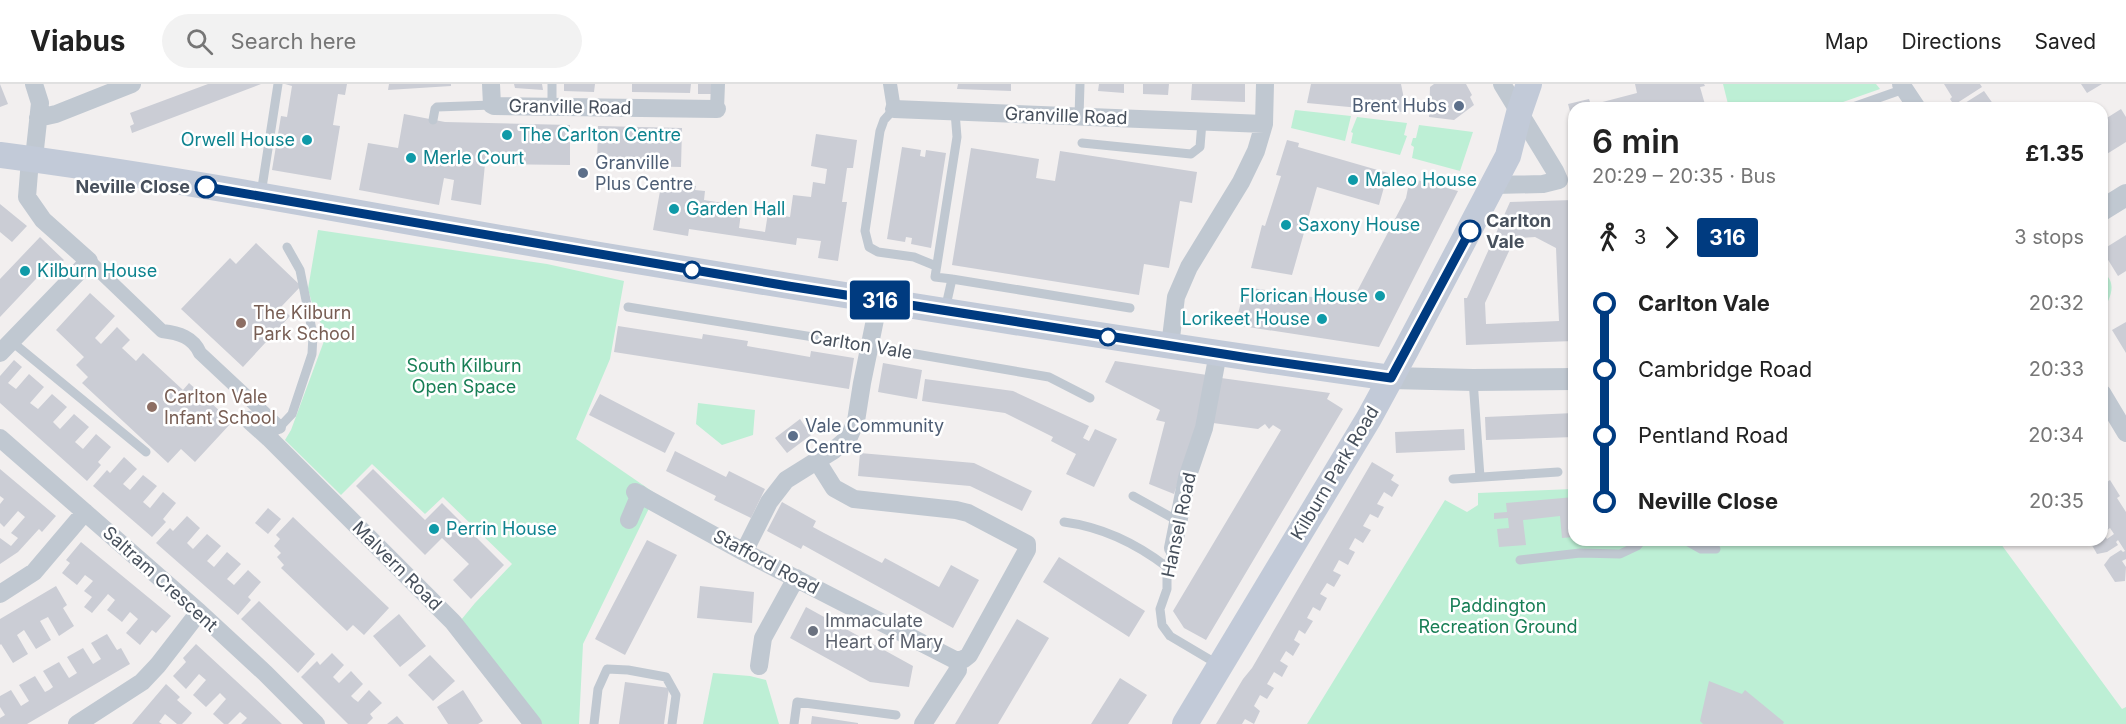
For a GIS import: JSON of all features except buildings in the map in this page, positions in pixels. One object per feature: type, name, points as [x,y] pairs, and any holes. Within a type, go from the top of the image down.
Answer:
[{"type":"main road","name":"Kilburn Park Road","points":[[1185,724],[1391,378],[1508,156],[1529,84]]},
{"type":"main road","points":[[0,155],[261,196],[586,253],[879,300],[1391,378]]},
{"type":"street","name":"Malvern Road","points":[[34,84],[39,103],[35,149],[30,160],[27,197],[43,220],[162,331],[177,333],[189,338],[197,346],[200,354],[453,622],[533,724]]},
{"type":"street","points":[[38,118],[56,114],[132,84]]},
{"type":"street","name":"Granville Road","points":[[491,84],[492,105],[717,109],[718,84]]},
{"type":"street","points":[[890,84],[894,109]]},
{"type":"street","points":[[1170,346],[1176,297],[1180,287],[1189,267],[1241,182],[1256,151],[1264,124],[1265,84]]},
{"type":"street","points":[[1494,185],[1543,184],[1559,180],[1502,84]]},
{"type":"street","points":[[1902,86],[1913,102]]},
{"type":"street","name":"Granville Road","points":[[894,109],[1264,124]]},
{"type":"street","points":[[2108,206],[2126,195]]},
{"type":"street","points":[[5,347],[89,261]]},
{"type":"street","points":[[744,552],[777,490],[786,480],[834,450],[849,437],[856,421],[879,300]]},
{"type":"street","name":"Hansel Road","points":[[1173,548],[1187,478],[1204,428],[1218,353]]},
{"type":"street","points":[[1391,378],[1568,379]]},
{"type":"street","points":[[2108,403],[2126,433]]},
{"type":"street","name":"Malvern Road","points":[[249,420],[274,433]]},
{"type":"street","name":"Saltram Crescent","points":[[0,438],[199,612],[316,724]]},
{"type":"street","points":[[817,461],[834,488],[854,499],[957,510],[968,513],[1027,544],[1027,550],[969,655],[957,661],[958,670],[923,724]]},
{"type":"street","name":"Stafford Road","points":[[628,520],[638,493],[744,552],[957,661]]},
{"type":"street","points":[[0,594],[34,572],[85,512]]},
{"type":"street","points":[[759,666],[763,638],[796,578]]},
{"type":"street","points":[[89,721],[142,682],[199,612]]},
{"type":"lane","points":[[261,196],[278,84]]},
{"type":"lane","points":[[552,84],[552,107]]},
{"type":"lane","points":[[1079,117],[1080,84]]},
{"type":"lane","points":[[1864,102],[1902,86]]},
{"type":"lane","points":[[434,120],[437,107],[492,105]]},
{"type":"lane","points":[[894,109],[884,120],[880,131],[864,231],[866,241],[869,248],[878,252],[914,258],[936,266]]},
{"type":"lane","points":[[955,112],[957,137],[934,277],[1130,308]]},
{"type":"lane","points":[[1082,143],[1191,154],[1200,147],[1202,122]]},
{"type":"lane","points":[[274,433],[292,414],[312,354],[313,335],[300,270],[287,247]]},
{"type":"lane","points":[[945,310],[952,279]]},
{"type":"lane","name":"Carlton Vale","points":[[628,307],[1049,377],[1090,398]]},
{"type":"lane","points":[[5,347],[146,452]]},
{"type":"lane","points":[[1473,380],[1480,477]]},
{"type":"lane","points":[[1453,479],[1558,472]]},
{"type":"lane","points":[[1133,496],[1178,521]]},
{"type":"lane","points":[[1064,522],[1086,525],[1109,532],[1167,567]]},
{"type":"lane","points":[[1520,560],[1580,553],[1620,554],[1637,546]]},
{"type":"lane","points":[[1696,546],[1701,549],[1716,549]]},
{"type":"lane","name":"Hansel Road","points":[[1173,548],[1167,567],[1167,589],[1161,609],[1162,625],[1170,636],[1221,666]]},
{"type":"lane","points":[[594,724],[597,689],[607,669],[628,670],[666,677],[676,695],[672,724]]},
{"type":"lane","points":[[794,724],[797,702],[896,715]]},
{"type":"green space","points":[[1723,84],[1876,84],[1880,89],[1843,102],[1728,102]]},
{"type":"green space","points":[[1295,110],[1351,116],[1345,141],[1291,128]]},
{"type":"green space","points":[[1357,117],[1407,123],[1404,135],[1407,136],[1400,155],[1351,143],[1353,133],[1351,132]]},
{"type":"green space","points":[[1419,125],[1473,132],[1460,171],[1412,158],[1414,147],[1411,145],[1413,138],[1416,138]]},
{"type":"green space","name":"South Kilburn Open Space","points":[[318,230],[547,264],[624,281],[610,359],[576,439],[656,494],[583,644],[579,724],[538,724],[461,620],[512,564],[443,497],[425,514],[372,464],[341,495],[285,440],[291,430],[327,333],[315,314],[308,289]]},
{"type":"green space","points":[[2108,277],[2111,285],[2108,301]]},
{"type":"green space","points":[[698,403],[755,410],[753,435],[722,445],[696,424]]},
{"type":"green space","name":"Paddington Recreation Ground","points":[[1568,489],[1568,546],[2002,546],[2122,709],[2126,707],[2126,724],[1307,724],[1445,500],[1467,512],[1478,505],[1478,493]]},
{"type":"green space","points":[[713,673],[750,676],[766,680],[779,724],[703,724]]},
{"type":"bus line","name":"316","points":[[206,187],[788,286],[1391,378],[1470,231]]},
{"type":"place","name":"Brent Hubs","points":[[1459,106]]},
{"type":"place","name":"The Carlton Centre","points":[[507,135]]},
{"type":"place","name":"Orwell House","points":[[307,140]]},
{"type":"place","name":"Merle Court","points":[[411,158]]},
{"type":"place","name":"Granville Plus Centre","points":[[583,173]]},
{"type":"place","name":"Maleo House","points":[[1353,180]]},
{"type":"place","name":"Neville Close","points":[[206,187]]},
{"type":"place","name":"Garden Hall","points":[[674,209]]},
{"type":"place","name":"Saxony House","points":[[1286,225]]},
{"type":"place","name":"Carlton Vale","points":[[1470,231]]},
{"type":"place","name":"Kilburn House","points":[[25,271]]},
{"type":"place","name":"Florican House","points":[[1380,296]]},
{"type":"place","name":"Lorikeet House","points":[[1322,319]]},
{"type":"place","name":"The Kilburn Park School","points":[[241,323]]},
{"type":"place","name":"Carlton Vale Infant School","points":[[152,407]]},
{"type":"place","name":"Vale Community Centre","points":[[793,436]]},
{"type":"place","name":"Perrin House","points":[[434,529]]},
{"type":"place","name":"Immaculate Heart of Mary","points":[[813,631]]}]
